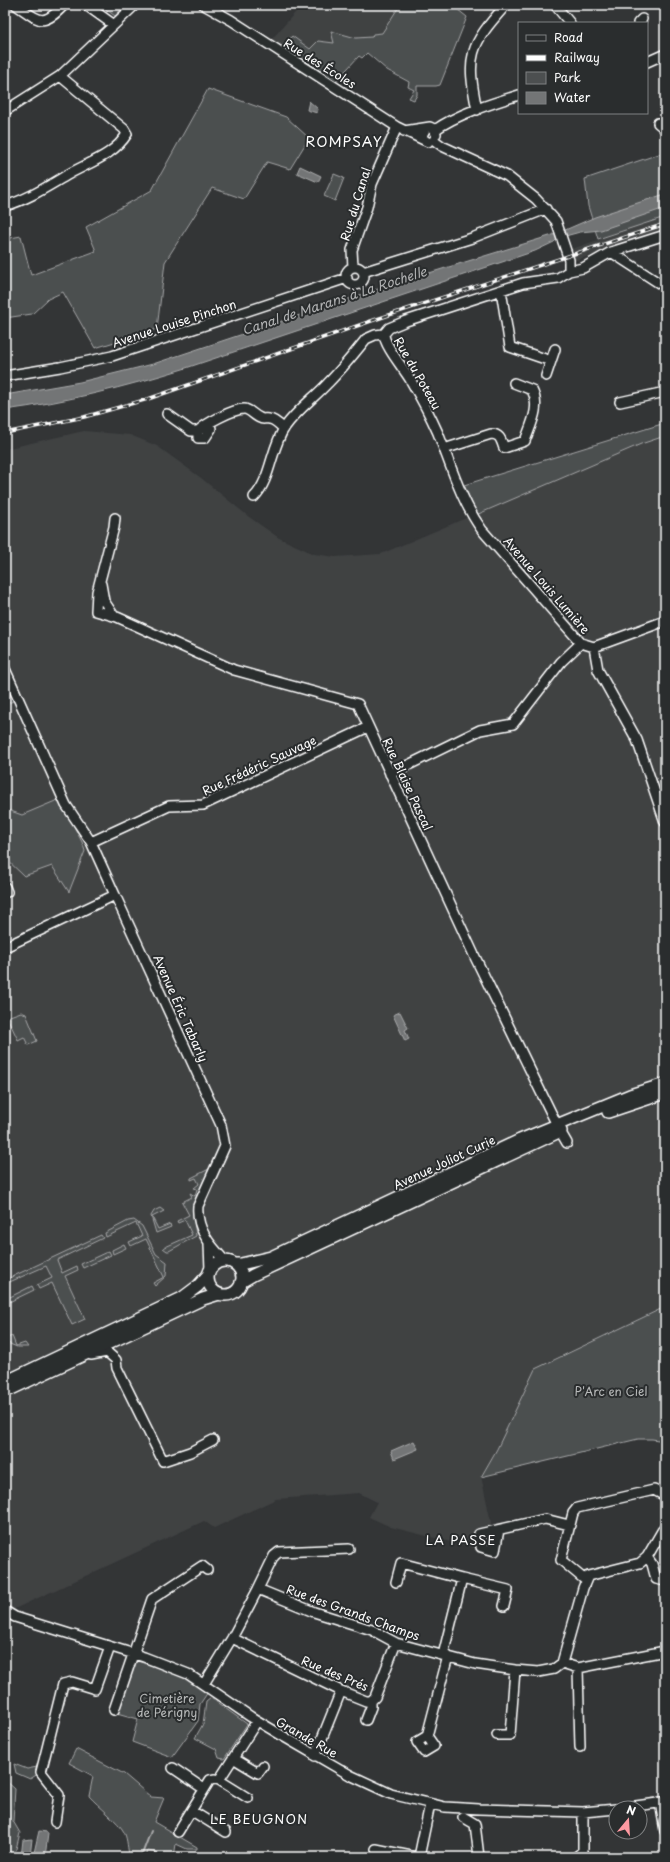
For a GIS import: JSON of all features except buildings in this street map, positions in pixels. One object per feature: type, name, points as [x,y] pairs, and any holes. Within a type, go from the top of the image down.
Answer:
[{"type":"main road","name":"Avenue Joliot Curie","points":[[242,1282],[253,1275],[558,1128],[630,1095],[665,1084]]},
{"type":"main road","name":"Avenue Joliot Curie","points":[[230,1263],[241,1264],[271,1258],[513,1143],[665,1093]]},
{"type":"main road","points":[[5,1382],[182,1298],[198,1286],[219,1262],[230,1263],[241,1272],[242,1282],[234,1292],[229,1295],[219,1294],[203,1299],[5,1392]]},
{"type":"main road","points":[[209,1272],[210,1287],[219,1294]]},
{"type":"street","points":[[16,5],[39,20],[46,20],[54,16],[64,5]]},
{"type":"street","points":[[86,5],[114,25]]},
{"type":"street","points":[[5,111],[60,76],[135,5]]},
{"type":"street","name":"Rue des Écoles","points":[[204,5],[231,20],[400,129],[424,140]]},
{"type":"street","points":[[477,110],[470,77],[470,62],[473,52],[487,26],[505,6]]},
{"type":"street","points":[[561,7],[569,22]]},
{"type":"street","points":[[648,62],[665,54]]},
{"type":"street","points":[[5,206],[32,196],[71,173],[102,158],[124,139],[127,134],[124,129],[60,76]]},
{"type":"street","points":[[435,130],[448,122],[518,95]]},
{"type":"street","points":[[400,129],[430,127],[435,130],[437,135],[434,140],[429,142],[424,140],[422,135],[426,128]]},
{"type":"street","name":"Rue du Canal","points":[[353,267],[352,250],[367,207],[372,184],[400,129]]},
{"type":"street","points":[[434,140],[442,146],[507,176],[536,199],[557,224],[570,266],[569,271]]},
{"type":"street","points":[[534,214],[536,199]]},
{"type":"street","points":[[363,272],[472,238],[546,210]]},
{"type":"street","name":"Rue du Poteau","points":[[472,516],[428,413],[411,381],[386,341],[384,334],[389,328],[401,322],[523,283],[558,278],[569,271],[583,268],[612,252],[665,235]]},
{"type":"street","points":[[612,252],[665,287]]},
{"type":"street","points":[[353,267],[359,268],[363,272],[363,280],[359,285],[350,283],[347,278],[347,273],[353,267]]},
{"type":"street","name":"Avenue Louise Pinchon","points":[[5,376],[60,367],[112,356],[347,278]]},
{"type":"street","points":[[501,290],[510,347],[551,361]]},
{"type":"street","points":[[254,497],[262,485],[276,445],[284,429],[295,415],[338,373],[366,338],[384,334]]},
{"type":"street","points":[[546,376],[555,350]]},
{"type":"street","points":[[444,449],[491,434],[500,437],[504,448],[525,440],[537,407],[536,401],[532,390],[514,383]]},
{"type":"street","points":[[620,402],[665,392]]},
{"type":"street","points":[[167,414],[191,431],[198,431],[206,424],[210,424],[227,414],[243,409],[248,410],[259,418],[273,420],[284,429]]},
{"type":"street","name":"Avenue Louis Lumière","points":[[472,516],[482,530],[581,643],[594,647],[598,670],[637,740],[665,822]]},
{"type":"street","points":[[114,616],[104,601],[101,589],[101,579],[115,518]]},
{"type":"street","name":"Rue Blaise Pascal","points":[[101,579],[97,592],[96,611],[114,616],[234,670],[358,704],[474,955],[558,1128],[567,1143]]},
{"type":"street","points":[[594,647],[665,621]]},
{"type":"street","points":[[390,774],[480,730],[513,724],[561,662],[581,643]]},
{"type":"street","name":"Avenue Éric Tabarly","points":[[5,669],[66,805],[91,842],[221,1126],[225,1146],[198,1206],[198,1211],[199,1225],[209,1244],[230,1263]]},
{"type":"street","name":"Rue Frédéric Sauvage","points":[[91,842],[169,806],[203,805],[368,727]]},
{"type":"street","points":[[5,887],[7,892],[5,892]]},
{"type":"street","points":[[5,947],[116,895]]},
{"type":"street","name":"Avenue Éric Tabarly","points":[[209,1244],[209,1272]]},
{"type":"street","points":[[80,1357],[105,1352],[110,1354],[116,1360],[117,1368],[163,1462],[190,1452],[213,1440]]},
{"type":"street","points":[[585,1580],[561,1560],[569,1525],[573,1513],[577,1508],[654,1490],[665,1496]]},
{"type":"street","points":[[500,1530],[545,1519],[569,1525]]},
{"type":"street","points":[[665,1526],[647,1557],[640,1562],[592,1574],[585,1580],[562,1663],[578,1668],[665,1651]]},
{"type":"street","points":[[204,1684],[232,1638],[274,1556],[279,1552],[349,1549]]},
{"type":"street","points":[[647,1557],[652,1564],[656,1579],[665,1581]]},
{"type":"street","points":[[396,1582],[401,1563],[508,1590],[504,1606]]},
{"type":"street","points":[[114,1710],[152,1599],[202,1566],[207,1570]]},
{"type":"street","points":[[427,1736],[462,1579]]},
{"type":"street","name":"Rue des Grands Champs","points":[[258,1589],[314,1612],[372,1630],[396,1643],[475,1664],[515,1670],[547,1671],[558,1667],[562,1663]]},
{"type":"street","name":"Grande Rue","points":[[5,1611],[15,1617],[174,1668],[204,1684],[257,1721],[315,1756],[391,1794],[445,1807],[583,1812],[608,1810]]},
{"type":"street","name":"Rue des Prés","points":[[232,1638],[341,1691],[366,1701],[371,1701],[375,1697],[396,1643]]},
{"type":"street","points":[[55,1822],[59,1795],[41,1772],[63,1684],[72,1682],[95,1689],[110,1647]]},
{"type":"street","points":[[578,1668],[580,1747]]},
{"type":"street","points":[[497,1735],[510,1736],[515,1670]]},
{"type":"street","points":[[315,1756],[341,1691]]},
{"type":"street","points":[[366,1720],[371,1706],[371,1701]]},
{"type":"street","points":[[219,1780],[257,1721]]},
{"type":"street","points":[[233,1758],[258,1773],[262,1766]]},
{"type":"street","points":[[173,1768],[204,1789]]},
{"type":"street","points":[[178,1832],[210,1780],[219,1780],[248,1798]]},
{"type":"street","points":[[648,1804],[662,1802],[665,1831]]},
{"type":"street","points":[[376,1849],[417,1857],[430,1804]]},
{"type":"street","points":[[479,1809],[475,1824],[479,1857]]},
{"type":"street","points":[[192,1810],[226,1832]]},
{"type":"street","points":[[576,1857],[583,1851],[583,1812]]},
{"type":"street","points":[[463,1817],[475,1824]]},
{"type":"shaded area","points":[[302,5],[400,5],[382,33],[373,34],[372,37],[356,38],[332,32],[335,43],[310,49],[292,37],[283,46],[272,39]]},
{"type":"shaded area","points":[[665,217],[665,232],[573,261],[569,250]]},
{"type":"shaded area","points":[[84,431],[130,435],[157,446],[201,478],[249,517],[279,538],[314,554],[335,557],[381,554],[641,444],[665,436],[665,1307],[546,1363],[481,1476],[492,1527],[475,1530],[479,1549],[391,1527],[369,1517],[377,1502],[359,1493],[276,1499],[214,1528],[204,1521],[12,1610],[5,1611],[5,449]]},
{"type":"green space","points":[[100,5],[125,5],[115,16]]},
{"type":"green space","points":[[400,5],[452,5],[467,17],[440,85],[417,86],[417,95],[414,100],[409,98],[414,90],[408,87],[409,82],[387,70],[367,53],[362,58],[359,56],[336,81],[283,46],[292,36],[310,49],[318,41],[334,43],[331,31],[356,38],[372,37],[373,34],[382,33]]},
{"type":"green space","points":[[208,89],[286,117],[309,138],[290,169],[267,162],[244,199],[212,188],[165,262],[157,329],[95,348],[63,292],[48,299],[32,314],[5,318],[5,239],[21,236],[31,275],[96,251],[86,227],[152,190]]},
{"type":"green space","points":[[665,152],[665,217],[598,239],[588,206],[585,179]]},
{"type":"green space","points":[[334,174],[344,178],[335,201],[324,196]]},
{"type":"green space","points":[[665,423],[665,436],[641,444],[476,515],[472,509],[474,508],[464,485]]},
{"type":"green space","points":[[5,685],[13,701],[5,705]]},
{"type":"green space","points":[[60,799],[85,851],[69,892],[52,866],[24,876],[5,858],[5,809],[22,815]]},
{"type":"green space","points":[[21,1012],[26,1014],[37,1041],[28,1045],[24,1037],[18,1040],[7,1017]]},
{"type":"green space","points":[[211,1168],[193,1212],[196,1236],[167,1251],[163,1248],[192,1235],[185,1220],[178,1223],[177,1221],[189,1215],[182,1202],[192,1197],[190,1193],[195,1196],[197,1189],[194,1188],[199,1184],[196,1178],[191,1180],[191,1178]]},
{"type":"green space","points":[[160,1208],[164,1211],[152,1217],[158,1229],[170,1224],[171,1227],[156,1233],[151,1216],[154,1211]]},
{"type":"green space","points":[[134,1220],[142,1226],[156,1254],[167,1262],[166,1276],[155,1286],[153,1283],[164,1277],[146,1239],[131,1246],[129,1242],[142,1236],[136,1223],[106,1237],[105,1233],[128,1221]]},
{"type":"green space","points":[[101,1235],[103,1238],[57,1260],[62,1273],[77,1266],[78,1270],[65,1276],[85,1319],[72,1325],[52,1283],[39,1289],[37,1285],[52,1278],[46,1266],[5,1284],[5,1280]]},
{"type":"green space","points":[[124,1244],[126,1248],[113,1254],[112,1250]]},
{"type":"green space","points":[[109,1251],[111,1255],[83,1268],[81,1264]]},
{"type":"green space","points":[[32,1286],[34,1290],[7,1303],[6,1299]]},
{"type":"green space","name":"P'Arc en Ciel","points":[[665,1307],[665,1441],[638,1439],[481,1477],[497,1449],[535,1369]]},
{"type":"green space","points":[[12,1336],[16,1346],[25,1343],[28,1347],[17,1347],[5,1342],[5,1339]]},
{"type":"green space","name":"Cimetière de Périgny","points":[[134,1660],[181,1675],[208,1692],[200,1704],[198,1721],[172,1757],[132,1742],[138,1719],[117,1713]]},
{"type":"green space","points":[[211,1698],[247,1724],[224,1759],[219,1758],[216,1749],[195,1738],[203,1724],[206,1702]]},
{"type":"green space","points":[[76,1749],[124,1774],[151,1797],[164,1798],[154,1822],[197,1847],[197,1849],[187,1849],[176,1844],[174,1857],[157,1857],[158,1853],[148,1851],[146,1857],[130,1857],[124,1832],[89,1796],[93,1776],[69,1763]]},
{"type":"green space","points":[[14,1764],[27,1769],[42,1766],[41,1772],[30,1779],[16,1773]]},
{"type":"green space","points":[[5,1780],[15,1789],[13,1821],[20,1833],[14,1857],[5,1857]]},
{"type":"water","points":[[309,101],[318,109],[317,113],[307,110]]},
{"type":"water","points":[[300,166],[321,176],[318,182],[297,173]]},
{"type":"water","points":[[665,194],[665,208],[601,230],[580,232],[558,238],[554,242],[535,251],[183,369],[95,393],[50,403],[5,410],[5,395],[80,382],[153,364],[387,286],[556,234],[595,217]]},
{"type":"water","points":[[400,1012],[408,1028],[405,1030],[409,1039],[405,1041],[393,1015]]},
{"type":"water","points":[[414,1441],[418,1449],[394,1459],[391,1451]]},
{"type":"water","points":[[39,1831],[47,1832],[48,1834],[45,1857],[33,1857]]},
{"type":"water","points":[[32,1839],[30,1857],[21,1857],[23,1840]]},
{"type":"waterway","points":[[141,1857],[151,1831]]},
{"type":"railway","points":[[5,433],[84,417],[148,399],[374,320],[665,224]]},
{"type":"district","name":"ROMPSAY","points":[[344,141]]},
{"type":"district","name":"LA PASSE","points":[[461,1539]]},
{"type":"district","name":"LE BEUGNON","points":[[259,1818]]},
{"type":"water label","name":"Canal de Marans à La Rochelle","points":[[334,300]]}]
